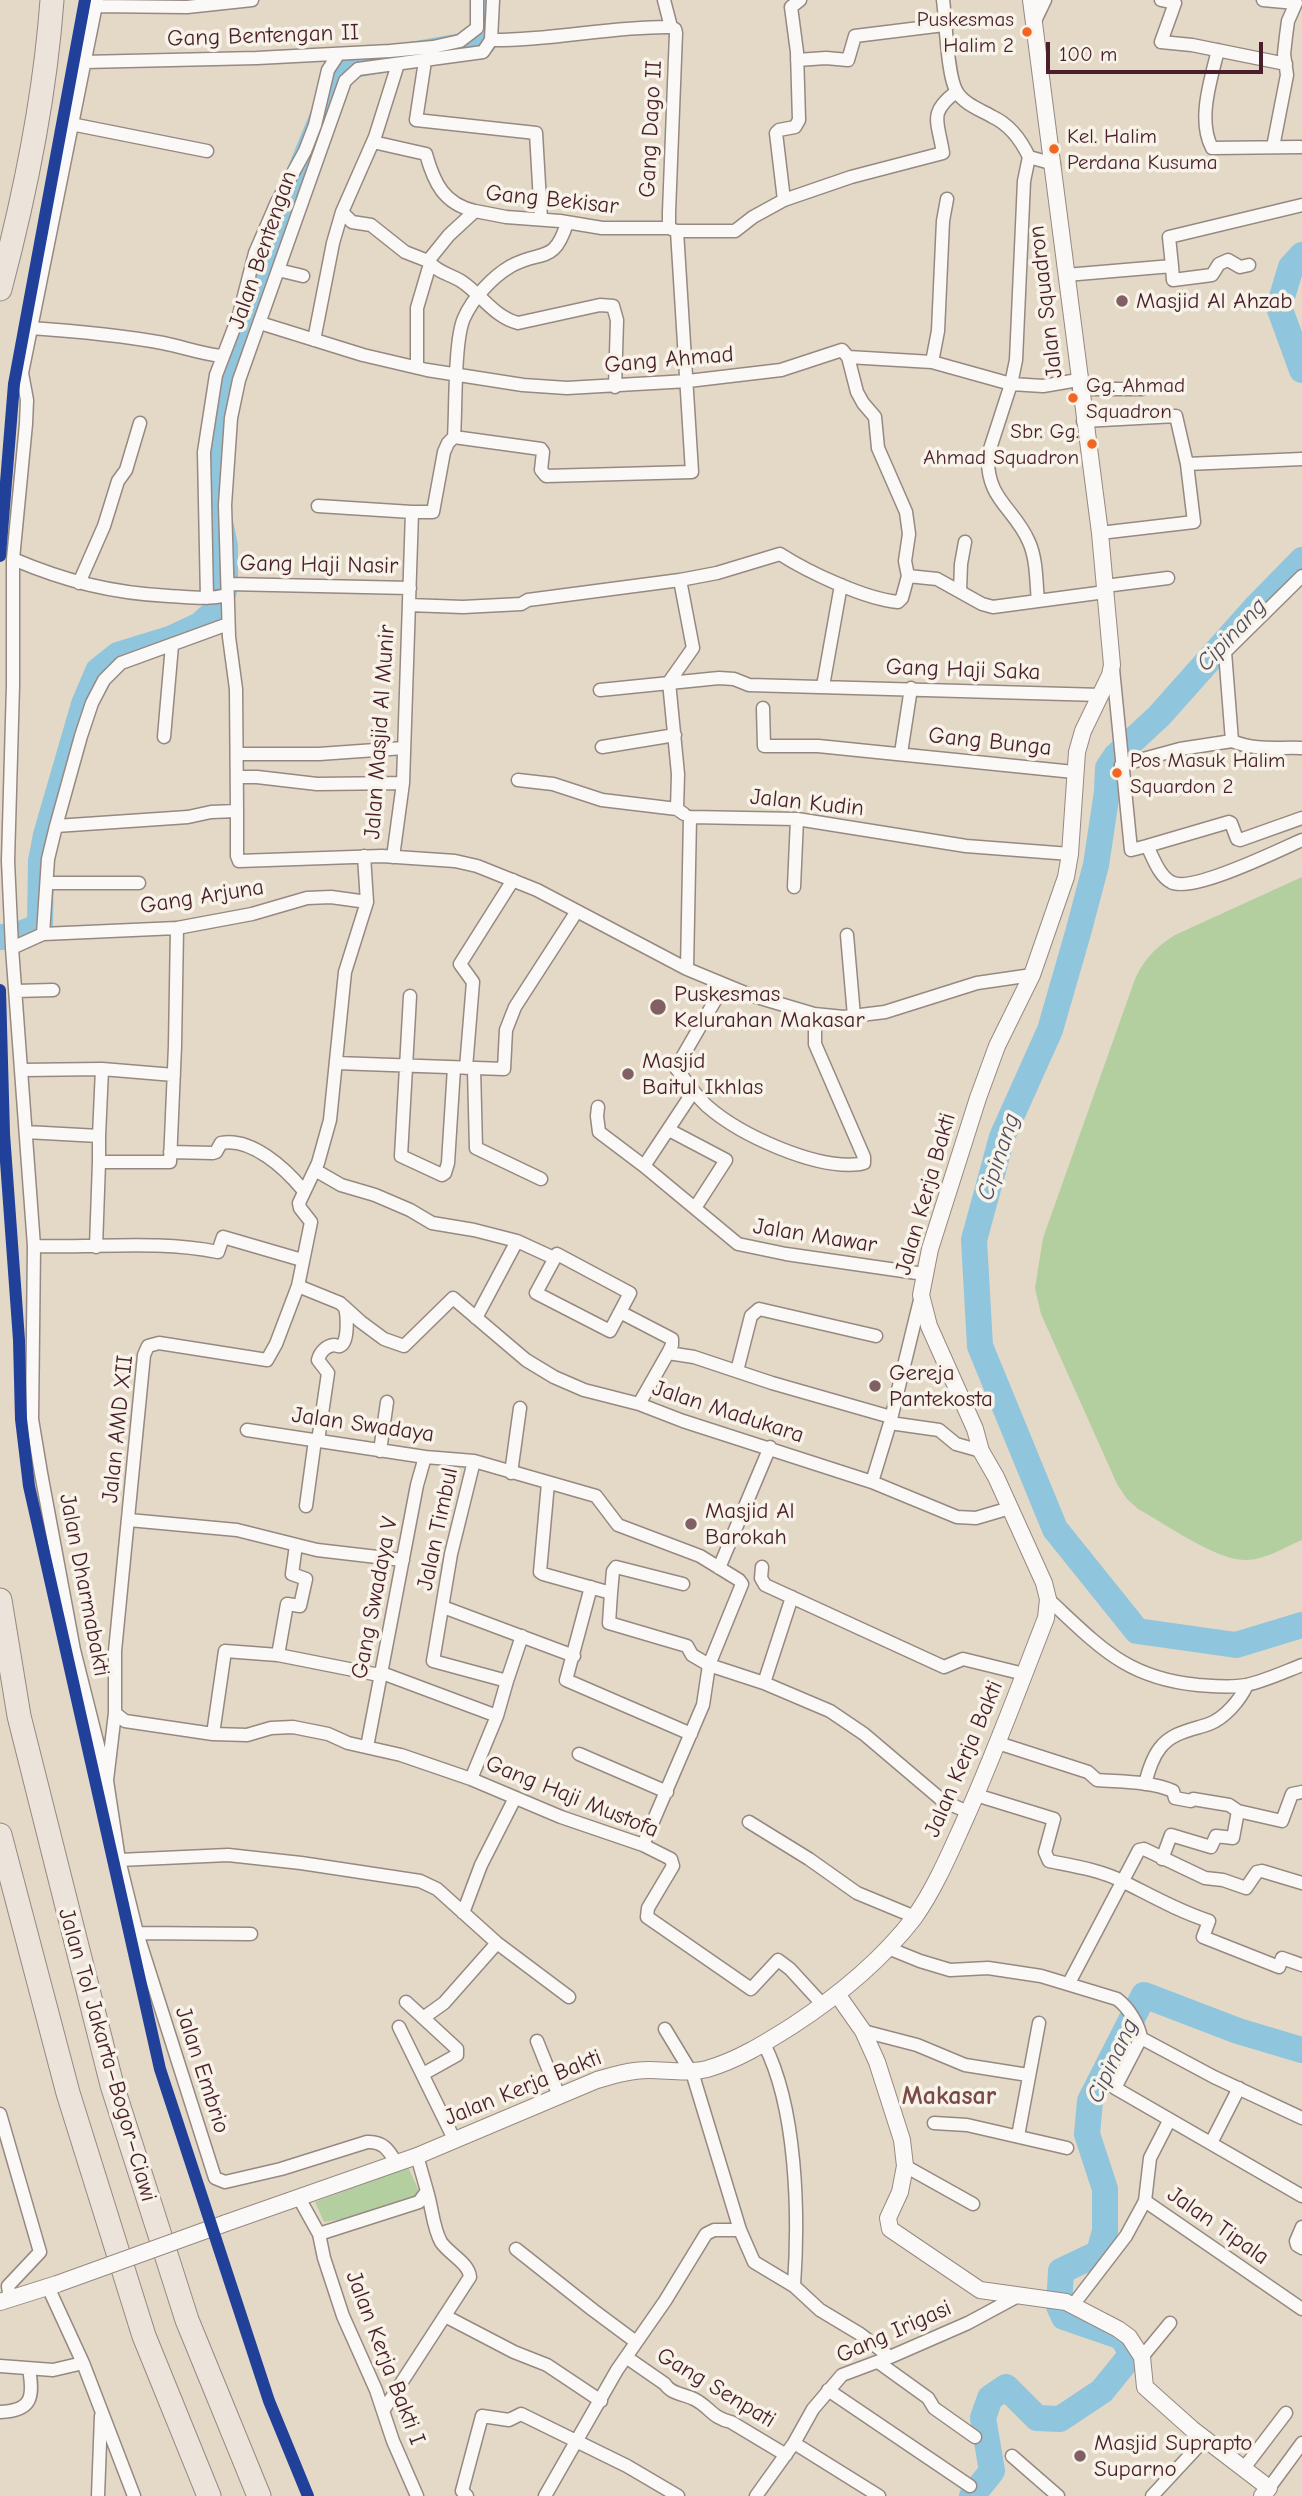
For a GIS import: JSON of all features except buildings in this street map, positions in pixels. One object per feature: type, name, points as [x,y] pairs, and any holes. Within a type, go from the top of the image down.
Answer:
[{"type":"highway","points":[[0,289],[19,219],[39,103],[52,0]]},
{"type":"highway","name":"Jalan Tol Jakarta–Bogor–Ciawi","points":[[0,1600],[19,1716],[112,2085],[187,2320],[259,2496]]},
{"type":"highway","name":"Jalan Tol Jakarta–Bogor–Ciawi","points":[[0,1835],[68,2093],[144,2336],[209,2496]]},
{"type":"street","points":[[96,3],[187,7],[252,0]]},
{"type":"street","points":[[477,0],[484,33]]},
{"type":"street","points":[[484,33],[493,0]]},
{"type":"street","name":"Gang Dago II","points":[[664,0],[671,27],[676,33],[668,197],[688,381]]},
{"type":"street","points":[[784,200],[775,133],[795,127],[799,122],[797,60],[791,7],[800,0]]},
{"type":"street","points":[[943,0],[944,25],[956,92],[968,103],[1009,128],[1029,156],[1024,181],[1017,344],[1011,384],[994,434],[988,466],[998,498],[1031,547],[1038,601]]},
{"type":"street","name":"Jalan Squadron","points":[[1031,0],[1048,137],[1054,164],[1083,421],[1100,533],[1131,850],[1147,846]]},
{"type":"street","points":[[1034,23],[1045,0]]},
{"type":"street","points":[[1161,0],[1175,3],[1161,43],[1217,50],[1302,76]]},
{"type":"street","points":[[1263,0],[1299,3],[1288,21],[1287,70],[1273,147]]},
{"type":"street","name":"Jalan Dharmabakti","points":[[96,3],[22,373],[27,400],[22,486],[13,559],[13,698],[8,861],[11,946],[34,1246],[35,1372],[32,1419],[63,1593],[107,1781]]},
{"type":"street","points":[[797,60],[848,60],[855,36],[944,25]]},
{"type":"street","points":[[444,52],[460,41],[484,33],[564,36],[643,26],[671,27]]},
{"type":"street","name":"Jalan Bentengan","points":[[219,594],[204,452],[216,375],[222,356],[245,333],[260,323],[345,81],[358,69],[425,61],[444,52],[481,53],[487,49],[484,33]]},
{"type":"street","points":[[1217,50],[1206,118],[1206,134],[1212,148],[1300,147]]},
{"type":"street","name":"Gang Bentengan II","points":[[84,62],[444,52]]},
{"type":"street","name":"Jalan Bentengan","points":[[219,594],[231,418],[260,240],[277,202],[305,152],[315,125],[328,70],[338,55]]},
{"type":"street","points":[[425,61],[416,120],[536,133],[541,219]]},
{"type":"street","points":[[314,340],[333,243],[342,212],[373,142],[398,64]]},
{"type":"street","name":"Gang Bekisar","points":[[429,262],[449,235],[475,211],[506,217],[620,229],[735,231],[784,200],[851,177],[943,153],[937,113],[940,105],[956,92]]},
{"type":"street","points":[[71,124],[207,150]]},
{"type":"street","points":[[373,142],[426,154],[441,193],[461,207],[475,211]]},
{"type":"street","points":[[1029,156],[1054,164]]},
{"type":"street","points":[[932,362],[937,331],[943,221],[947,199]]},
{"type":"street","points":[[1249,265],[1240,267],[1228,260],[1219,264],[1212,275],[1173,280],[1169,237],[1302,205]]},
{"type":"street","points":[[342,212],[352,222],[371,225],[405,252],[429,262],[435,269],[464,283],[501,315],[518,323],[600,304],[613,306],[617,320],[615,387]]},
{"type":"street","points":[[318,506],[433,512],[444,452],[454,437],[462,323],[478,296],[511,267],[544,256],[555,249],[562,240],[567,223]]},
{"type":"street","points":[[417,367],[417,308],[429,262]]},
{"type":"street","points":[[1066,275],[1172,266]]},
{"type":"street","points":[[278,270],[303,276]]},
{"type":"street","name":"Gang Ahmad","points":[[260,323],[363,355],[458,375],[546,387],[615,387],[781,370],[842,350],[848,357],[932,362],[1011,384],[1142,389]]},
{"type":"street","points":[[31,328],[88,332],[222,356]]},
{"type":"street","points":[[409,605],[463,607],[521,604],[528,600],[717,573],[780,554],[806,570],[841,585],[898,602],[902,598],[908,576],[905,561],[909,534],[906,512],[878,448],[875,417],[857,392],[848,357]]},
{"type":"street","points":[[454,437],[541,449],[541,470],[546,475],[688,473],[693,469],[688,381]]},
{"type":"street","points":[[1083,421],[1176,416],[1187,464],[1194,522],[1100,533]]},
{"type":"street","points":[[79,583],[104,527],[118,481],[126,470],[140,423]]},
{"type":"street","points":[[1187,464],[1302,458]]},
{"type":"street","name":"Jalan Masjid Al Munir","points":[[412,512],[403,783],[393,857],[455,861],[477,866],[537,890],[687,969],[724,985],[792,1009],[823,1015],[854,1016],[892,1011],[977,983],[1032,975]]},
{"type":"street","points":[[960,591],[965,542]]},
{"type":"street","name":"Gang Haji Nasir","points":[[13,559],[79,583],[120,592],[219,594],[410,588]]},
{"type":"street","points":[[908,576],[937,579],[982,604],[993,607],[1168,578]]},
{"type":"street","points":[[1232,741],[1225,652],[1302,576]]},
{"type":"street","points":[[677,809],[678,774],[668,682],[693,648],[680,580]]},
{"type":"street","points":[[823,686],[841,585]]},
{"type":"street","points":[[219,594],[228,624],[236,689],[239,861],[393,857]]},
{"type":"street","points":[[11,946],[43,934],[48,859],[80,736],[104,680],[121,663],[228,624]]},
{"type":"street","points":[[164,737],[172,645]]},
{"type":"street","name":"Jalan Kerja Bakti","points":[[4,2292],[53,2285],[397,2164],[559,2096],[624,2073],[648,2070],[691,2072],[708,2069],[764,2044],[838,1994],[876,1962],[915,1917],[952,1849],[998,1743],[1046,1618],[1048,1599],[1044,1583],[996,1477],[981,1451],[975,1429],[929,1326],[921,1295],[924,1274],[992,1061],[1018,1000],[1032,975],[1066,877],[1077,751],[1112,665]]},
{"type":"street","name":"Gang Haji Saka","points":[[600,690],[726,678],[749,685],[1101,695]]},
{"type":"street","points":[[901,753],[911,688]]},
{"type":"street","name":"Gang Bunga","points":[[763,708],[764,746],[818,746],[1074,772]]},
{"type":"street","points":[[602,747],[675,735]]},
{"type":"street","points":[[1121,762],[1232,741],[1249,748],[1302,748]]},
{"type":"street","points":[[237,754],[319,754],[404,748]]},
{"type":"street","points":[[237,777],[317,784],[403,783]]},
{"type":"street","points":[[519,780],[553,784],[602,800],[677,809],[690,817],[687,969]]},
{"type":"street","points":[[56,826],[237,811]]},
{"type":"street","name":"Jalan Kudin","points":[[690,817],[797,820],[966,846],[1070,854]]},
{"type":"street","points":[[1302,818],[1240,840],[1229,822],[1147,846],[1167,880],[1181,885],[1222,875],[1302,840]]},
{"type":"street","points":[[794,887],[797,820]]},
{"type":"street","points":[[170,1152],[213,1153],[220,1143],[231,1142],[270,1157],[288,1171],[303,1190],[315,1170],[330,1120],[345,972],[367,902],[364,856]]},
{"type":"street","points":[[410,996],[401,1156],[442,1175],[446,1173],[465,1068],[472,982],[460,964],[513,880]]},
{"type":"street","points":[[48,883],[139,883]]},
{"type":"street","name":"Gang Arjuna","points":[[43,934],[177,928],[252,914],[307,898],[331,897],[367,902]]},
{"type":"street","points":[[336,1063],[504,1069],[506,1030],[515,1007],[577,911]]},
{"type":"street","points":[[99,1162],[170,1162],[177,928]]},
{"type":"street","points":[[847,935],[854,1016]]},
{"type":"street","points":[[724,985],[676,1068],[693,1092],[722,1118],[751,1136],[831,1163],[864,1163],[864,1157],[815,1045],[815,1028],[823,1015]]},
{"type":"street","points":[[16,991],[53,990]]},
{"type":"street","points":[[465,1068],[476,1148],[541,1179]]},
{"type":"street","points":[[22,1070],[102,1069],[174,1075]]},
{"type":"street","points":[[96,1247],[102,1069]]},
{"type":"street","points":[[644,1166],[693,1092]]},
{"type":"street","name":"Jalan Mawar","points":[[598,1107],[599,1132],[738,1244],[747,1248],[924,1274]]},
{"type":"street","points":[[668,1130],[726,1160],[695,1208]]},
{"type":"street","points":[[26,1132],[99,1136]]},
{"type":"street","points":[[315,1170],[341,1185],[375,1195],[432,1223],[517,1241],[554,1258]]},
{"type":"street","name":"Jalan AMD XII","points":[[107,1781],[115,1713],[115,1651],[144,1355],[148,1346],[159,1343],[267,1360],[276,1344],[298,1286],[311,1222],[300,1208],[303,1190]]},
{"type":"street","points":[[34,1246],[192,1246],[218,1252],[223,1237],[302,1260]]},
{"type":"street","points":[[476,1318],[517,1241]]},
{"type":"street","points":[[557,1254],[630,1293],[610,1331],[536,1293],[554,1258],[557,1254]]},
{"type":"street","points":[[298,1286],[340,1303],[345,1308],[347,1317],[344,1343],[326,1348],[320,1353],[318,1360],[328,1373],[306,1506]]},
{"type":"street","points":[[872,1482],[891,1420],[921,1295]]},
{"type":"street","name":"Jalan Madukara","points":[[345,1308],[384,1339],[404,1346],[453,1297],[526,1360],[554,1377],[584,1390],[639,1404],[683,1421],[770,1447],[872,1482],[963,1518],[976,1518],[1010,1507]]},
{"type":"street","points":[[737,1371],[751,1316],[760,1309],[877,1336]]},
{"type":"street","points":[[620,1312],[671,1336],[672,1345],[639,1404]]},
{"type":"street","points":[[668,1353],[694,1357],[891,1420],[939,1430],[956,1444],[981,1451]]},
{"type":"street","points":[[380,1451],[387,1402]]},
{"type":"street","points":[[511,1473],[520,1409]]},
{"type":"street","name":"Jalan Swadaya","points":[[247,1430],[380,1451],[474,1461],[596,1496],[618,1525],[700,1556],[742,1584],[709,1665]]},
{"type":"street","points":[[719,1568],[770,1447]]},
{"type":"street","name":"Gang Swadaya V","points":[[366,1747],[417,1485],[425,1457]]},
{"type":"street","name":"Jalan Timbul","points":[[474,1461],[451,1554],[433,1661],[507,1681]]},
{"type":"street","points":[[548,1483],[540,1572],[552,1578],[611,1593]]},
{"type":"street","points":[[129,1520],[237,1530],[317,1550],[403,1560]]},
{"type":"street","points":[[278,1655],[287,1604],[300,1606],[306,1579],[292,1574],[296,1545]]},
{"type":"street","points":[[683,1584],[616,1567],[613,1571],[609,1623],[687,1646],[692,1655],[709,1665],[764,1683],[830,1711],[847,1721],[920,1779],[943,1801],[968,1812]]},
{"type":"street","points":[[762,1567],[761,1578],[765,1585],[944,1667],[963,1659],[1024,1674]]},
{"type":"street","points":[[590,1587],[566,1678],[568,1682],[691,1734]]},
{"type":"street","points":[[764,1683],[792,1597]]},
{"type":"street","points":[[1048,1599],[1095,1643],[1147,1675],[1188,1684],[1247,1685],[1302,1665]]},
{"type":"street","name":"Jalan Timbul","points":[[443,1607],[573,1656]]},
{"type":"street","points":[[471,1779],[497,1716],[522,1636]]},
{"type":"street","points":[[213,1734],[223,1652],[278,1655],[382,1674],[497,1716]]},
{"type":"street","points":[[643,1845],[702,1705],[709,1665]]},
{"type":"street","points":[[1145,1784],[1148,1770],[1161,1746],[1184,1730],[1219,1719],[1234,1706],[1247,1685]]},
{"type":"street","name":"Gang Haji Mustofa","points":[[115,1713],[125,1721],[213,1734],[247,1735],[271,1728],[293,1727],[328,1734],[471,1779],[561,1817],[643,1845],[671,1859],[673,1866],[648,1908],[646,1917],[751,1989],[778,1960],[790,1969],[823,2005]]},
{"type":"street","points":[[998,1743],[1088,1772],[1097,1780],[1168,1789],[1173,1791],[1175,1798],[1191,1801],[1193,1798],[1229,1805],[1238,1811],[1282,1821],[1292,1794],[1302,1792]]},
{"type":"street","points":[[579,1754],[667,1792]]},
{"type":"street","name":"Jalan Embrio","points":[[107,1781],[119,1860],[137,1933],[215,2178],[229,2182],[367,2142],[377,2142],[384,2146],[397,2164]]},
{"type":"street","points":[[976,1795],[1054,1819],[1045,1852],[1049,1861],[1123,1881],[1180,1911],[1209,1921],[1203,1937],[1279,1967],[1282,1958],[1302,1965]]},
{"type":"street","points":[[463,1913],[481,1865],[515,1798]]},
{"type":"street","points":[[1162,1859],[1171,1835],[1211,1847],[1216,1836],[1233,1839],[1238,1811]]},
{"type":"street","points":[[749,1822],[857,1893],[915,1917]]},
{"type":"street","points":[[1069,1983],[1139,1850],[1205,1878],[1223,1880],[1242,1888],[1248,1886],[1257,1872],[1262,1871],[1302,1883]]},
{"type":"street","points":[[119,1860],[228,1855],[420,1881],[437,1889],[497,1943],[569,1997]]},
{"type":"street","points":[[137,1933],[251,1934]]},
{"type":"street","points":[[422,2018],[444,2003],[497,1943]]},
{"type":"street","points":[[888,1948],[950,1970],[988,1968],[1041,1976],[1118,1999],[1124,2004],[1140,2034],[1239,2088],[1302,2118]]},
{"type":"street","points":[[838,1994],[863,2031],[877,2062],[902,2140],[905,2166],[900,2192],[888,2218],[890,2229],[980,2290],[1070,2303],[1118,2329],[1129,2337],[1142,2357],[1146,2387],[1205,2439],[1244,2468],[1265,2492],[1302,2443]]},
{"type":"street","points":[[406,2002],[457,2049],[457,2055],[422,2074]]},
{"type":"street","points":[[1018,2136],[1039,2023]]},
{"type":"street","points":[[399,2027],[455,2141]]},
{"type":"street","points":[[665,2029],[691,2072],[740,2230],[755,2264],[794,2286],[820,2310],[860,2334],[884,2360],[928,2398],[934,2408],[975,2437]]},
{"type":"street","points":[[863,2031],[917,2045],[965,2065],[1028,2075]]},
{"type":"street","points":[[1140,2034],[1115,2088],[1302,2196]]},
{"type":"street","points":[[537,2041],[559,2096]]},
{"type":"street","points":[[764,2044],[772,2060],[790,2143],[796,2233],[794,2286]]},
{"type":"street","points":[[1210,2143],[1239,2088]]},
{"type":"street","points":[[0,2114],[40,2252],[4,2292]]},
{"type":"street","points":[[1070,2303],[1126,2236],[1145,2201],[1150,2158],[1169,2121]]},
{"type":"street","points":[[934,2123],[967,2125],[1067,2148]]},
{"type":"street","points":[[383,2411],[471,2272],[440,2240],[416,2156]]},
{"type":"street","points":[[905,2166],[973,2204]]},
{"type":"street","points":[[319,2234],[418,2203],[427,2191]]},
{"type":"street","name":"Jalan Kerja Bakti I","points":[[299,2198],[319,2234],[343,2316],[417,2496]]},
{"type":"street","name":"Jalan Tipala","points":[[1145,2201],[1302,2309]]},
{"type":"street","points":[[1302,2227],[1296,2243],[1302,2248]]},
{"type":"street","points":[[545,2496],[626,2357],[707,2233],[714,2230],[740,2230]]},
{"type":"street","points":[[516,2249],[636,2342]]},
{"type":"street","points":[[53,2285],[134,2496]]},
{"type":"street","name":"Gang Irigasi","points":[[756,2496],[794,2443],[813,2409],[847,2372],[884,2360],[1027,2295]]},
{"type":"street","points":[[445,2316],[514,2352],[547,2365],[601,2402]]},
{"type":"street","points":[[1142,2357],[1170,2323]]},
{"type":"street","name":"Gang Senpati","points":[[626,2357],[665,2384],[668,2389],[693,2398],[713,2416],[731,2422],[786,2455]]},
{"type":"street","points":[[0,2366],[53,2370],[83,2363]]},
{"type":"street","points":[[0,2412],[13,2411],[24,2406],[31,2398],[33,2390],[29,2369]]},
{"type":"street","points":[[828,2390],[970,2486]]},
{"type":"street","points":[[97,2496],[101,2411]]},
{"type":"street","points":[[1244,2468],[1286,2413]]},
{"type":"street","points":[[467,2496],[462,2491],[482,2416],[509,2420],[521,2414],[627,2466],[678,2496]]},
{"type":"street","points":[[1152,2496],[1205,2439]]},
{"type":"street","points":[[794,2443],[879,2496]]},
{"type":"street","points":[[1012,2456],[1058,2496]]},
{"type":"green space","points":[[1302,877],[1302,1540],[1268,1556],[1234,1559],[1191,1540],[1138,1509],[1127,1499],[1117,1484],[1041,1314],[1035,1288],[1043,1238],[1135,979],[1143,965],[1175,935]]},
{"type":"green space","points":[[408,2167],[420,2193],[384,2212],[324,2222],[315,2202]]},
{"type":"waterway","points":[[0,937],[15,936],[40,926],[41,861],[46,835],[84,704],[98,671],[118,655],[170,639],[200,625],[219,608],[225,587],[225,546],[217,508],[227,399],[248,311],[289,198],[343,67],[484,42],[487,0]]},
{"type":"waterway","name":"Cipinang","points":[[1302,255],[1291,267],[1279,307],[1302,370]]},
{"type":"waterway","name":"Cipinang","points":[[1302,560],[1159,716],[1116,756],[1108,768],[1096,865],[1078,933],[1050,1030],[1002,1137],[974,1240],[980,1346],[1055,1529],[1137,1631],[1236,1645],[1302,1625]]},
{"type":"waterway","name":"Cipinang","points":[[972,2496],[992,2471],[983,2418],[990,2398],[1006,2387],[1037,2418],[1060,2419],[1102,2391],[1132,2354],[1122,2337],[1064,2317],[1059,2306],[1061,2271],[1099,2253],[1105,2231],[1105,2189],[1087,2134],[1090,2101],[1144,1995],[1238,2031],[1302,2050]]},
{"type":"transit line","points":[[0,556],[14,384],[85,0]]},
{"type":"transit line","points":[[0,990],[4,1134],[19,1340],[21,1419],[29,1486],[160,2069],[269,2401],[308,2496]]},
{"type":"place","name":"Puskesmas Halim 2","points":[[1027,32]]},
{"type":"place","name":"Kel. Halim Perdana Kusuma","points":[[1054,149]]},
{"type":"place","name":"Masjid Al Ahzab","points":[[1122,301]]},
{"type":"place","name":"Gg. Ahmad Squadron","points":[[1073,398]]},
{"type":"place","name":"Sbr. Gg. Ahmad Squadron","points":[[1092,444]]},
{"type":"place","name":"Pos Masuk Halim Squardon 2","points":[[1117,773]]},
{"type":"place","name":"Puskesmas Kelurahan Makasar","points":[[658,1007]]},
{"type":"place","name":"Masjid Baitul Ikhlas","points":[[628,1074]]},
{"type":"place","name":"Gereja Pantekosta","points":[[875,1386]]},
{"type":"place","name":"Masjid Al Barokah","points":[[691,1524]]},
{"type":"place","name":"Masjid Suprapto Suparno","points":[[1080,2456]]},
{"type":"district","name":"Makasar","points":[[949,2097]]}]
